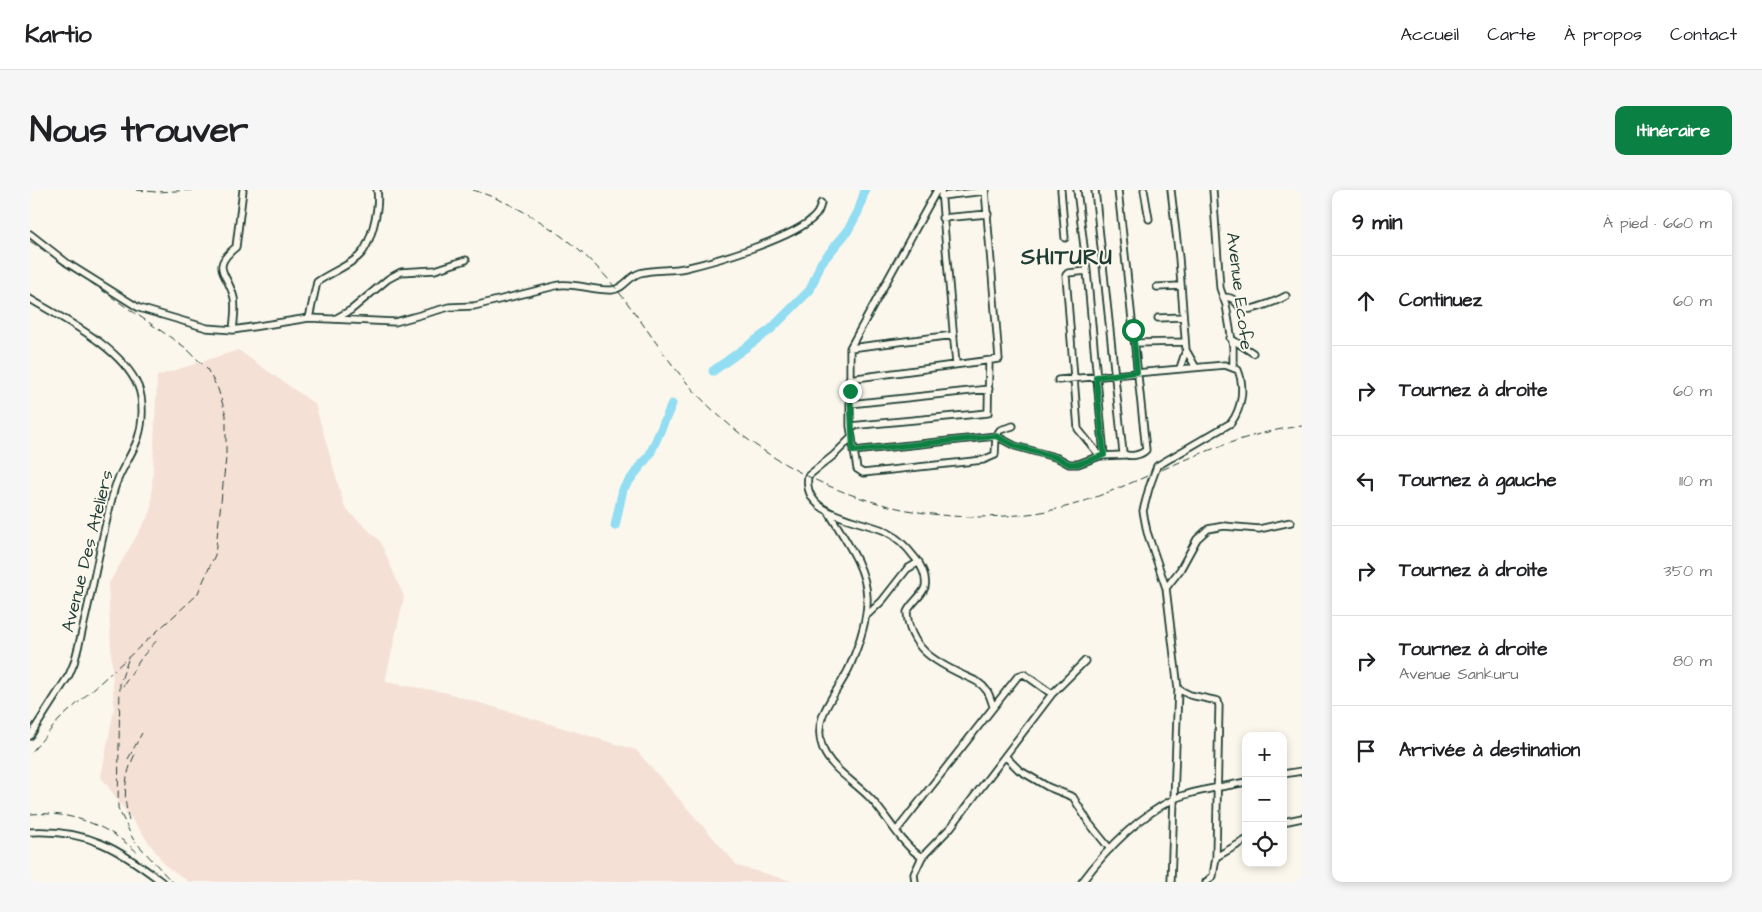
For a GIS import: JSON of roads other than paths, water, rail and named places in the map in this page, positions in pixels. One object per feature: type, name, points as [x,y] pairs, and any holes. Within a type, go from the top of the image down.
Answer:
[{"type":"street","points":[[233,330],[235,309],[233,295],[223,274],[222,264],[224,257],[236,247],[243,190]]},
{"type":"street","points":[[309,318],[317,282],[359,256],[364,250],[378,210],[378,190]]},
{"type":"street","points":[[1062,190],[1064,238]]},
{"type":"street","points":[[1077,190],[1088,271],[1102,456]]},
{"type":"street","points":[[1095,190],[1124,455]]},
{"type":"street","points":[[853,451],[996,436],[1015,446],[1058,458],[1069,464],[1078,464],[1102,456],[1138,455],[1146,450],[1118,190]]},
{"type":"street","points":[[1144,190],[1149,219]]},
{"type":"street","points":[[1171,190],[1186,350],[1195,366]]},
{"type":"street","name":"Avenue Ecofe","points":[[1166,588],[1147,532],[1143,511],[1157,466],[1163,460],[1204,440],[1231,423],[1237,415],[1242,396],[1240,376],[1233,367],[1233,348],[1220,288],[1213,190]]},
{"type":"street","points":[[849,379],[956,364],[997,361],[1000,358],[986,191],[940,192]]},
{"type":"street","points":[[940,192],[956,364]]},
{"type":"street","points":[[940,192],[850,348],[850,426],[857,470],[863,473],[992,458],[996,451],[996,436],[1000,430],[1013,426]]},
{"type":"street","points":[[30,234],[67,263],[139,308],[207,328],[233,330],[309,318],[395,322],[450,307],[474,306],[559,285],[572,285],[591,289],[617,289],[637,274],[658,269],[686,268],[783,237],[811,220],[819,210],[821,203]]},
{"type":"street","points":[[942,218],[988,214]]},
{"type":"street","points":[[335,319],[351,310],[388,279],[401,272],[436,270],[466,260]]},
{"type":"street","points":[[1088,271],[1068,273],[1066,276],[1073,379],[1078,429],[1102,456]]},
{"type":"street","points":[[1157,287],[1181,286]]},
{"type":"street","points":[[1223,296],[1234,298],[1241,308],[1247,309],[1269,304],[1286,296]]},
{"type":"street","name":"Avenue Des Ateliers","points":[[30,299],[76,326],[121,360],[138,386],[142,419],[138,438],[114,489],[74,663],[70,674],[30,736]]},
{"type":"street","points":[[1158,318],[1183,317]]},
{"type":"street","points":[[850,348],[954,335]]},
{"type":"street","points":[[1230,338],[1253,353]]},
{"type":"street","points":[[1135,343],[1185,342]]},
{"type":"street","points":[[1180,368],[1186,350]]},
{"type":"street","points":[[850,426],[984,414],[989,411],[988,361]]},
{"type":"street","points":[[1058,380],[1195,366],[1225,364],[1233,367]]},
{"type":"street","points":[[850,404],[989,389]]},
{"type":"street","points":[[852,437],[834,455],[808,476],[806,488],[812,499],[828,511],[886,531],[905,544],[919,562],[925,579],[924,588],[907,612],[908,627],[918,646],[938,661],[979,683],[988,692],[993,706]]},
{"type":"street","points":[[828,511],[856,558],[864,579],[867,597],[866,616],[850,667],[822,714],[822,746],[830,760],[870,798],[897,830],[909,848],[922,857]]},
{"type":"street","points":[[1171,882],[1178,689],[1166,588],[1180,570],[1197,539],[1208,529],[1224,526],[1258,529],[1291,522]]},
{"type":"street","points":[[866,616],[882,601],[907,569],[919,562]]},
{"type":"street","points":[[915,882],[914,874],[922,857],[952,827],[1052,694],[1085,661]]},
{"type":"street","points":[[897,830],[993,706],[1022,674],[1052,694]]},
{"type":"street","points":[[1178,689],[1190,695],[1218,701],[1216,789],[1219,802],[1216,857],[1213,876],[1206,882]]},
{"type":"street","points":[[1004,756],[1019,770],[1048,787],[1073,797],[1089,823],[1110,849]]},
{"type":"street","points":[[1287,773],[1302,771]]},
{"type":"street","points":[[1082,882],[1110,849],[1134,826],[1175,799],[1242,783]]},
{"type":"street","points":[[1287,821],[1302,818]]},
{"type":"street","points":[[30,832],[79,834],[102,842],[121,852],[162,882]]},
{"type":"street","points":[[1216,857],[1242,842]]},
{"type":"waterway","points":[[713,371],[770,330],[810,290],[821,263],[847,232],[858,212],[865,190]]},
{"type":"waterway","points":[[615,526],[623,489],[650,454],[672,404]]},
{"type":"railway","points":[[136,190],[156,192],[195,190]]},
{"type":"railway","points":[[473,190],[494,197],[534,218],[553,230],[588,259],[618,291],[688,384],[716,413],[747,439],[781,462],[817,481],[854,496],[893,507],[933,514],[973,517],[1053,510],[1107,493],[1189,458],[1244,438],[1302,426]]},
{"type":"railway","points":[[30,241],[186,348],[207,369],[218,389],[226,415],[226,458],[215,555],[197,595],[59,720],[30,754]]},
{"type":"railway","points":[[123,686],[142,657],[159,638]]},
{"type":"railway","points":[[128,660],[120,683],[118,808],[133,839],[172,882]]},
{"type":"railway","points":[[128,759],[142,733]]},
{"type":"railway","points":[[129,821],[125,795],[131,762],[135,754]]},
{"type":"railway","points":[[30,814],[60,815],[88,822],[113,834],[137,852]]},
{"type":"district","name":"SHITURU","points":[[1067,256]]}]
